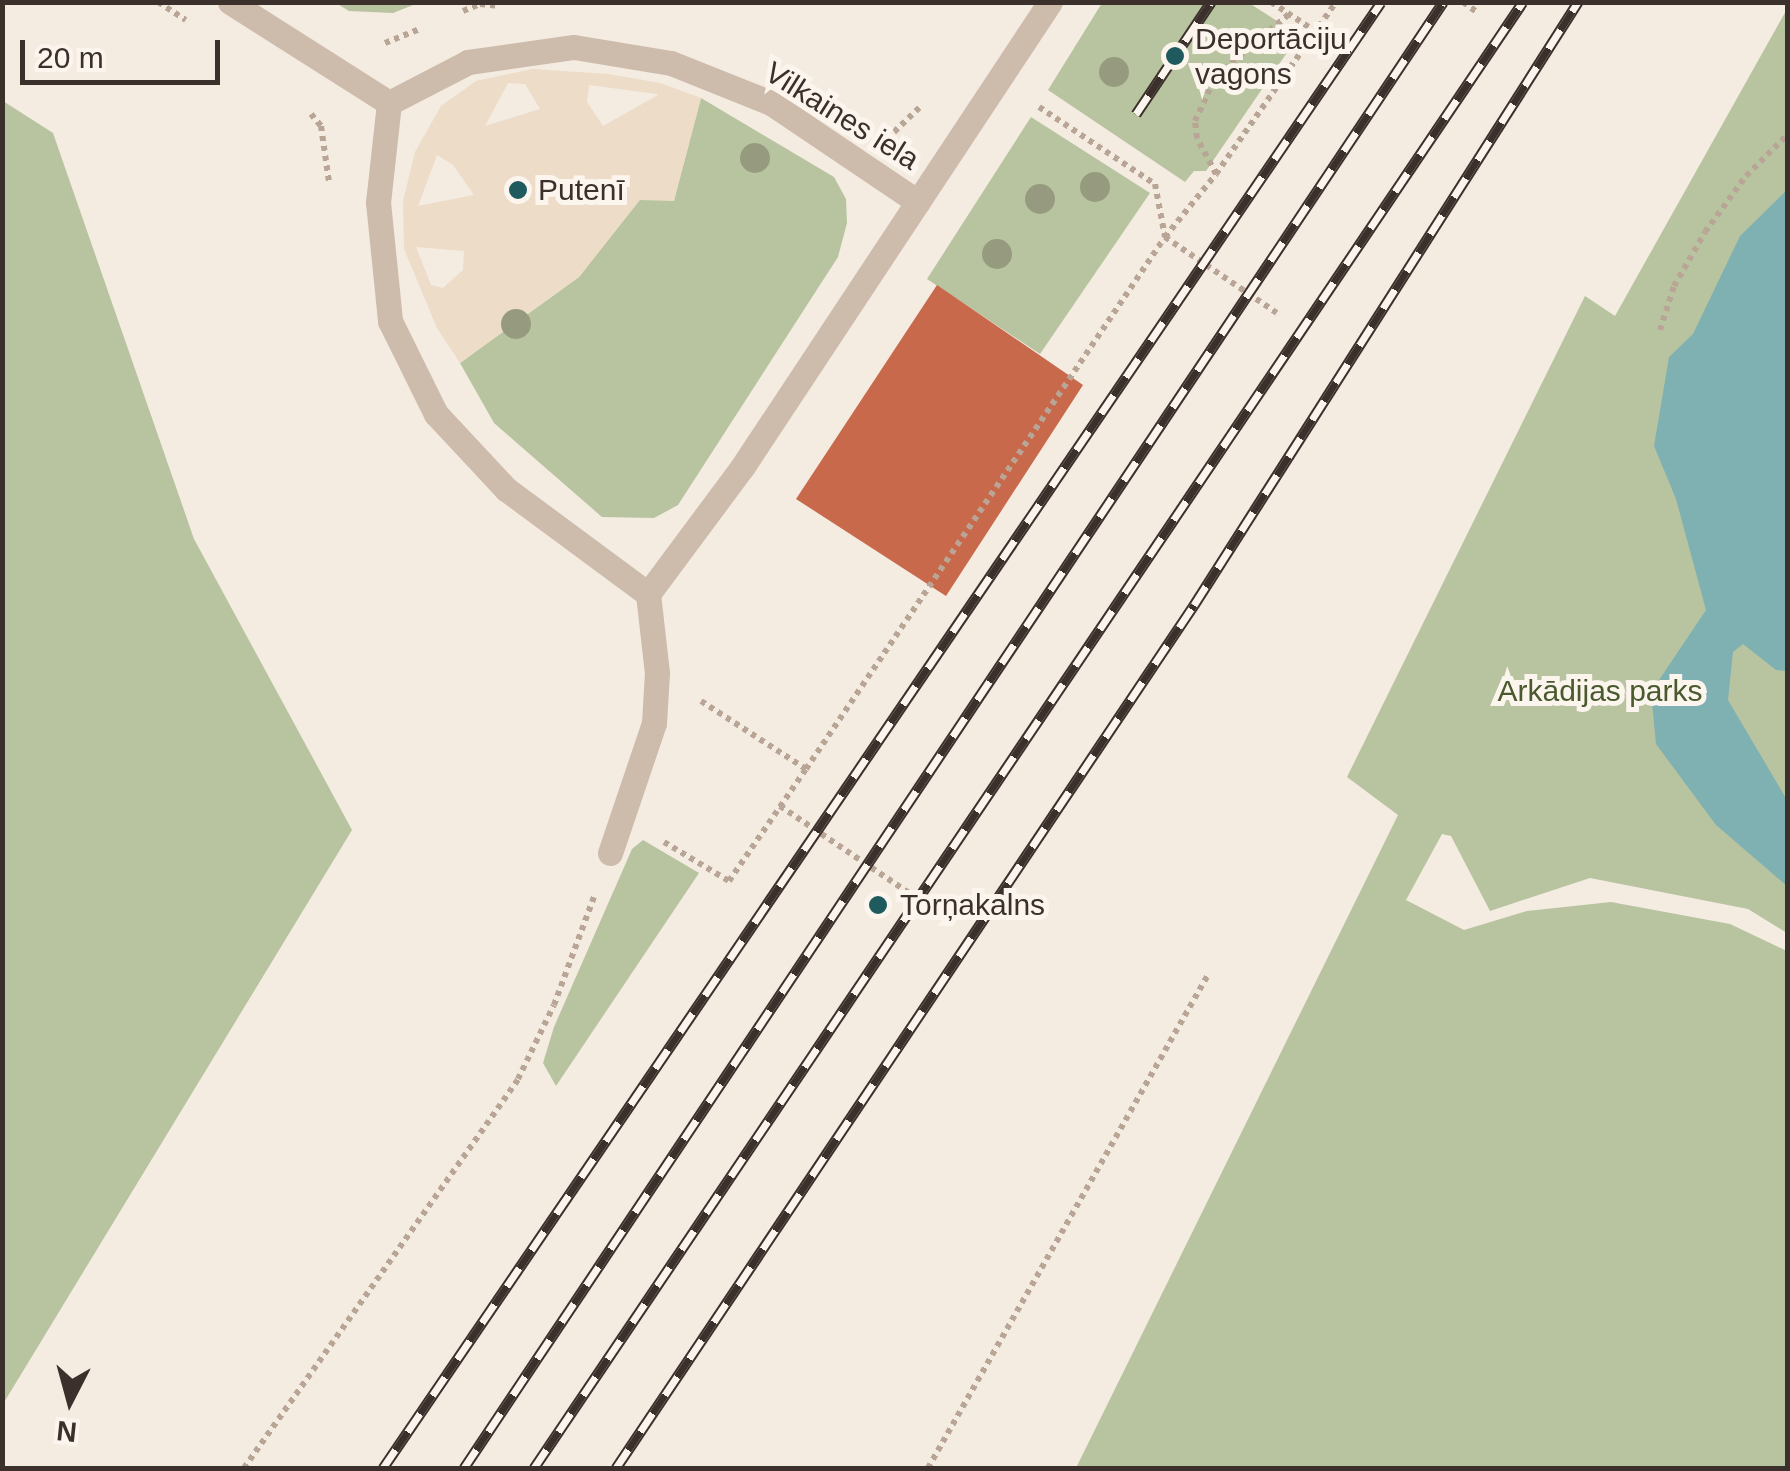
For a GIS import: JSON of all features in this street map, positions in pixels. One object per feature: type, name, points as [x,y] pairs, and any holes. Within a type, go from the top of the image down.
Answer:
[{"type":"street","points":[[230,2],[389,103],[378,202],[390,321],[436,414],[506,489],[648,594],[657,674],[654,723],[610,854]]},
{"type":"street","name":"Vilkaines iela","points":[[648,594],[743,466],[1050,2]]},
{"type":"street","name":"Vilkaines iela","points":[[389,103],[468,62],[574,46],[671,64],[771,103],[918,202]]},
{"type":"path","points":[[1272,2],[1315,31]]},
{"type":"path","points":[[622,818],[729,882],[1166,237],[1216,174],[1336,2]]},
{"type":"path","points":[[1464,2],[1477,12]]},
{"type":"path","points":[[1216,174],[1197,138],[1195,121],[1216,76],[1289,14]]},
{"type":"path","points":[[1000,82],[1155,184],[1166,237],[1277,313]]},
{"type":"path","points":[[1660,330],[1674,286],[1705,232],[1746,176],[1788,134]]},
{"type":"path","points":[[746,730],[806,769]]},
{"type":"path","points":[[780,806],[946,918]]},
{"type":"path","points":[[244,1468],[518,1079],[554,1004],[610,854]]},
{"type":"path","points":[[928,1468],[1208,973]]},
{"type":"green space","points":[[336,3],[418,3],[393,13],[349,11]]},
{"type":"green space","points":[[1102,3],[1249,3],[1299,35],[1206,171],[1194,171],[1185,182],[1048,90]]},
{"type":"green space","name":"Arkādijas parks","points":[[1787,9],[1787,933],[1748,909],[1590,878],[1490,911],[1451,836],[1442,834],[1406,900],[1464,930],[1527,911],[1611,902],[1730,924],[1787,951],[1787,1468],[1076,1468],[1398,815],[1347,777],[1585,296],[1615,316]]},
{"type":"green space","points":[[701,98],[834,177],[846,199],[847,223],[838,257],[678,505],[654,518],[602,517],[494,423],[460,363],[579,277],[640,199],[674,200]]},
{"type":"green space","points":[[3,101],[53,133],[194,539],[352,830],[3,1404]]},
{"type":"green space","points":[[1031,117],[1150,193],[1040,354],[927,279]]},
{"type":"green space","points":[[643,840],[699,873],[556,1086],[543,1063],[554,1027],[632,849]]},
{"type":"shaded area","points":[[532,69],[608,74],[660,83],[701,98],[674,201],[640,200],[579,277],[460,363],[437,328],[404,249],[403,202],[415,152],[441,106],[476,81]],"holes":[[[508,83],[525,84],[540,109],[485,126]],[[589,85],[658,95],[603,126],[587,102]],[[437,155],[453,165],[474,195],[418,206]],[[416,247],[464,251],[463,270],[443,288],[431,285]]]},
{"type":"water","points":[[1787,190],[1787,671],[1776,670],[1743,644],[1733,652],[1728,700],[1787,800],[1787,886],[1716,825],[1656,744],[1651,692],[1706,610],[1676,499],[1654,446],[1669,357],[1693,334],[1740,236]]},
{"type":"building","points":[[937,285],[1083,385],[946,596],[796,499]]},
{"type":"railway","points":[[1136,114],[1211,2]]},
{"type":"railway","points":[[383,1468],[1381,2]]},
{"type":"railway","points":[[464,1468],[1443,2]]},
{"type":"railway","points":[[534,1468],[1523,2]]},
{"type":"railway","points":[[616,1468],[1194,605],[1578,2]]},
{"type":"place","name":"Deportāciju vagons","points":[[1175,56]]},
{"type":"place","name":"Putenī","points":[[518,190]]},
{"type":"place","name":"Torņakalns","points":[[878,905]]}]
